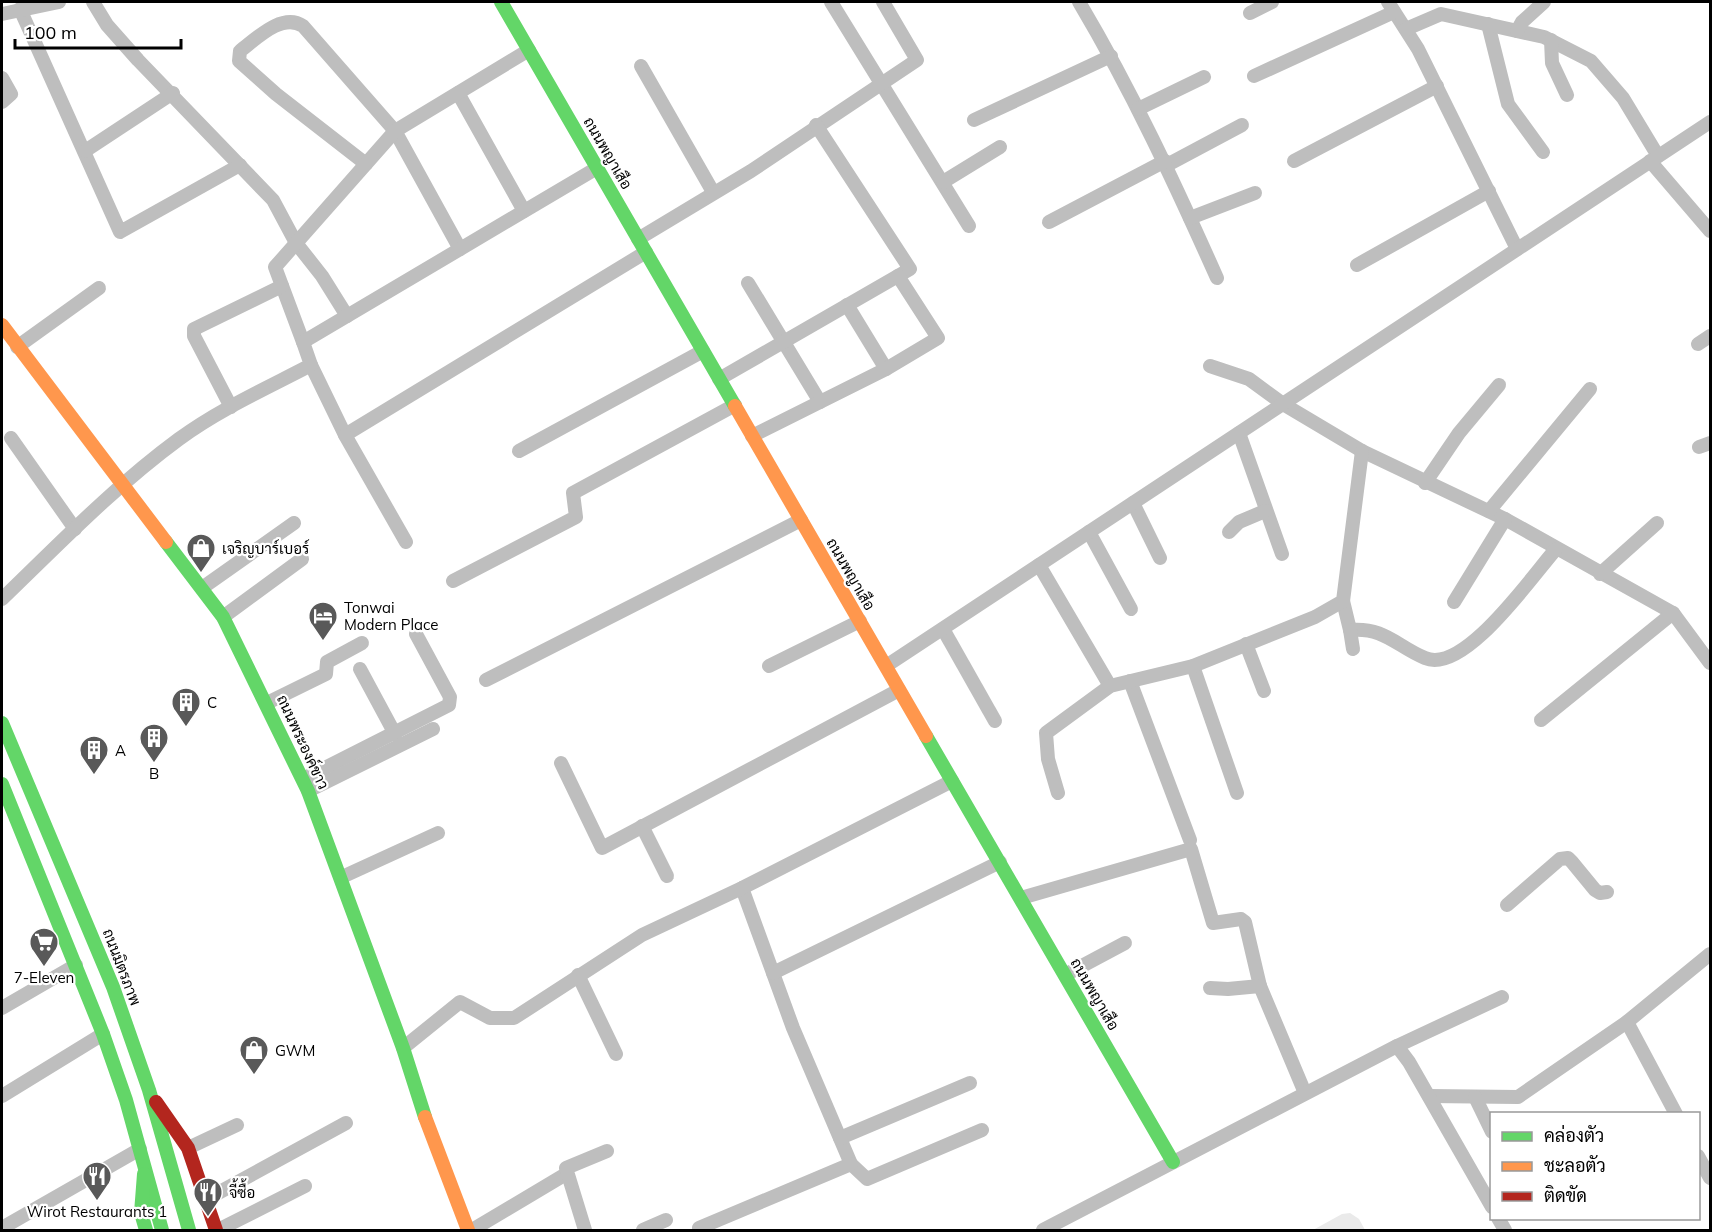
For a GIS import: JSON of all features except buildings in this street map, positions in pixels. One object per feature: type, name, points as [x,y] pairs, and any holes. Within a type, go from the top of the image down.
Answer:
[{"type":"street","points":[[2,14],[60,2]]},
{"type":"street","points":[[93,2],[107,25],[273,200],[296,243],[322,276],[347,316]]},
{"type":"street","name":"ถนนพญาเสือ","points":[[501,2],[1173,1162]]},
{"type":"street","points":[[831,2],[969,226]]},
{"type":"street","points":[[638,239],[751,171],[816,125],[917,60],[883,2]]},
{"type":"street","points":[[1079,2],[1111,56],[1166,163],[1217,278]]},
{"type":"street","points":[[1250,13],[1272,2]]},
{"type":"street","points":[[1517,31],[1522,22],[1545,2]]},
{"type":"street","points":[[1254,76],[1391,7],[1406,29],[1437,86],[1517,249]]},
{"type":"street","points":[[20,9],[120,232],[240,165]]},
{"type":"street","points":[[1406,29],[1441,14],[1551,40],[1591,61],[1623,98],[1654,159],[1710,231]]},
{"type":"street","points":[[366,164],[276,94],[239,61],[240,51],[274,26],[299,23],[395,131],[460,249]]},
{"type":"street","points":[[1488,24],[1508,104],[1544,152]]},
{"type":"street","points":[[1551,40],[1552,63],[1567,95]]},
{"type":"street","points":[[406,542],[345,435],[311,365],[275,267],[395,131],[529,50]]},
{"type":"street","points":[[974,120],[1111,56]]},
{"type":"street","points":[[641,66],[713,192]]},
{"type":"street","points":[[1138,109],[1204,77]]},
{"type":"street","points":[[2,78],[11,94],[2,102]]},
{"type":"street","points":[[1294,161],[1437,86]]},
{"type":"street","points":[[85,152],[173,93]]},
{"type":"street","points":[[458,93],[524,211]]},
{"type":"street","points":[[886,666],[1710,122]]},
{"type":"street","points":[[719,379],[910,269],[816,125]]},
{"type":"street","points":[[1049,222],[1242,125]]},
{"type":"street","points":[[943,182],[1000,147]]},
{"type":"street","points":[[303,342],[597,168]]},
{"type":"street","points":[[1357,265],[1489,191]]},
{"type":"street","points":[[1190,218],[1255,193]]},
{"type":"street","points":[[345,435],[646,252]]},
{"type":"street","points":[[752,435],[886,369],[938,338],[898,276]]},
{"type":"street","points":[[748,283],[820,402]]},
{"type":"street","points":[[231,407],[194,336],[194,329],[282,286]]},
{"type":"street","points":[[17,347],[99,288]]},
{"type":"street","points":[[847,305],[886,369]]},
{"type":"street","name":"ถนนพระองค์ขาว","points":[[2,325],[223,617],[306,785],[342,877],[403,1048],[428,1128],[470,1230]]},
{"type":"street","points":[[1698,344],[1710,336]]},
{"type":"street","points":[[519,451],[703,351]]},
{"type":"street","points":[[2,599],[122,485],[180,438],[231,407],[311,365]]},
{"type":"street","points":[[1210,366],[1249,379],[1283,404],[1362,451],[1425,483],[1505,519],[1672,613],[1710,663]]},
{"type":"street","points":[[1425,483],[1459,433],[1499,385]]},
{"type":"street","points":[[1489,511],[1590,389]]},
{"type":"street","points":[[453,581],[576,517],[573,493],[735,405]]},
{"type":"street","points":[[1239,433],[1282,554]]},
{"type":"street","points":[[11,438],[75,529]]},
{"type":"street","points":[[1353,649],[1343,601],[1362,451]]},
{"type":"street","points":[[1133,503],[1160,558]]},
{"type":"street","points":[[1228,532],[1239,522],[1265,511]]},
{"type":"street","points":[[1454,602],[1505,519]]},
{"type":"street","points":[[486,680],[801,520]]},
{"type":"street","points":[[202,588],[294,523]]},
{"type":"street","points":[[1600,574],[1657,523]]},
{"type":"street","points":[[1089,532],[1131,609]]},
{"type":"street","points":[[1350,630],[1364,629],[1379,632],[1425,658],[1436,661],[1450,658],[1477,639],[1556,549]]},
{"type":"street","points":[[223,617],[302,559]]},
{"type":"street","points":[[1039,565],[1110,686]]},
{"type":"street","points":[[1058,793],[1048,759],[1046,733],[1110,686],[1193,666],[1315,617],[1343,601]]},
{"type":"street","points":[[1541,720],[1672,613]]},
{"type":"street","points":[[769,666],[860,621]]},
{"type":"street","points":[[943,629],[995,721]]},
{"type":"street","points":[[306,785],[446,708],[450,701],[416,634]]},
{"type":"street","points":[[267,703],[326,674],[327,662],[362,643]]},
{"type":"street","points":[[1246,644],[1264,692]]},
{"type":"street","points":[[1193,666],[1237,793]]},
{"type":"street","points":[[360,669],[395,734]]},
{"type":"street","points":[[1131,681],[1190,840]]},
{"type":"street","points":[[561,763],[602,848],[900,690]]},
{"type":"street","name":"ถนนมิตรภาพ","points":[[2,723],[100,953],[151,1095],[189,1230]]},
{"type":"street","points":[[306,785],[434,729]]},
{"type":"street","points":[[403,1048],[460,1002],[490,1018],[514,1018],[642,935],[742,888],[952,781]]},
{"type":"street","points":[[2,784],[103,1034],[145,1165],[162,1230]]},
{"type":"street","points":[[642,826],[668,876]]},
{"type":"street","points":[[342,877],[438,833]]},
{"type":"street","points":[[1021,898],[1191,849],[1213,923],[1241,919],[1245,922],[1260,986],[1305,1093]]},
{"type":"street","points":[[1507,905],[1560,859],[1568,858],[1596,890],[1600,893],[1607,892]]},
{"type":"street","points":[[773,973],[1000,862]]},
{"type":"street","points":[[742,888],[793,1028],[851,1164],[867,1179],[982,1130]]},
{"type":"street","points":[[1065,975],[1125,943]]},
{"type":"street","points":[[1429,1096],[1518,1097],[1627,1022],[1710,954]]},
{"type":"street","points":[[2,1008],[76,965]]},
{"type":"street","points":[[578,975],[616,1054]]},
{"type":"street","points":[[1210,988],[1260,986]]},
{"type":"street","points":[[1043,1230],[1397,1046],[1502,998]]},
{"type":"street","points":[[1627,1022],[1675,1112]]},
{"type":"street","points":[[2,1096],[103,1034]]},
{"type":"street","points":[[1397,1046],[1429,1096],[1490,1205]]},
{"type":"street","points":[[840,1138],[970,1083]]},
{"type":"street","points":[[151,1095],[188,1148],[217,1230],[305,1186]]},
{"type":"street","points":[[1475,1097],[1490,1130]]},
{"type":"street","points":[[207,1199],[346,1123]]},
{"type":"street","points":[[188,1148],[237,1125]]},
{"type":"street","points":[[2,1228],[140,1149]]},
{"type":"street","points":[[585,1230],[566,1168],[607,1151]]},
{"type":"street","points":[[1700,1160],[1710,1177]]},
{"type":"street","points":[[699,1228],[851,1164]]},
{"type":"street","points":[[145,1165],[141,1213],[146,1230]]},
{"type":"street","points":[[470,1230],[566,1174]]},
{"type":"street","points":[[643,1230],[666,1220]]},
{"type":"shaded area","points":[[1350,1213],[1359,1219],[1365,1230],[1313,1230],[1342,1214]]},
{"type":"traffic: fast","points":[[501,2],[735,406]]},
{"type":"traffic: fast","points":[[166,542],[223,617],[308,791],[403,1048],[425,1117]]},
{"type":"traffic: fast","points":[[2,723],[113,987],[149,1090],[189,1230]]},
{"type":"traffic: fast","points":[[926,736],[1173,1162]]},
{"type":"traffic: fast","points":[[2,784],[103,1034],[126,1100],[162,1230]]},
{"type":"traffic: fast","points":[[144,1174],[141,1213],[146,1230]]},
{"type":"traffic: slow","points":[[2,325],[166,542]]},
{"type":"traffic: slow","points":[[735,406],[926,736]]},
{"type":"traffic: slow","points":[[425,1117],[468,1230]]},
{"type":"traffic: jam","points":[[156,1102],[188,1148],[216,1230]]},
{"type":"place","name":"เจริญบาร์เบอร์","points":[[201,574]]},
{"type":"place","name":"Tonwai Modern Place","points":[[323,642]]},
{"type":"place","name":"C","points":[[186,728]]},
{"type":"place","name":"B","points":[[154,764]]},
{"type":"place","name":"A","points":[[94,776]]},
{"type":"place","name":"7-Eleven","points":[[44,968]]},
{"type":"place","name":"GWM","points":[[254,1076]]},
{"type":"place","name":"Wirot Restaurants 1","points":[[97,1202]]},
{"type":"place","name":"จี้ซื้อ","points":[[208,1218]]}]
